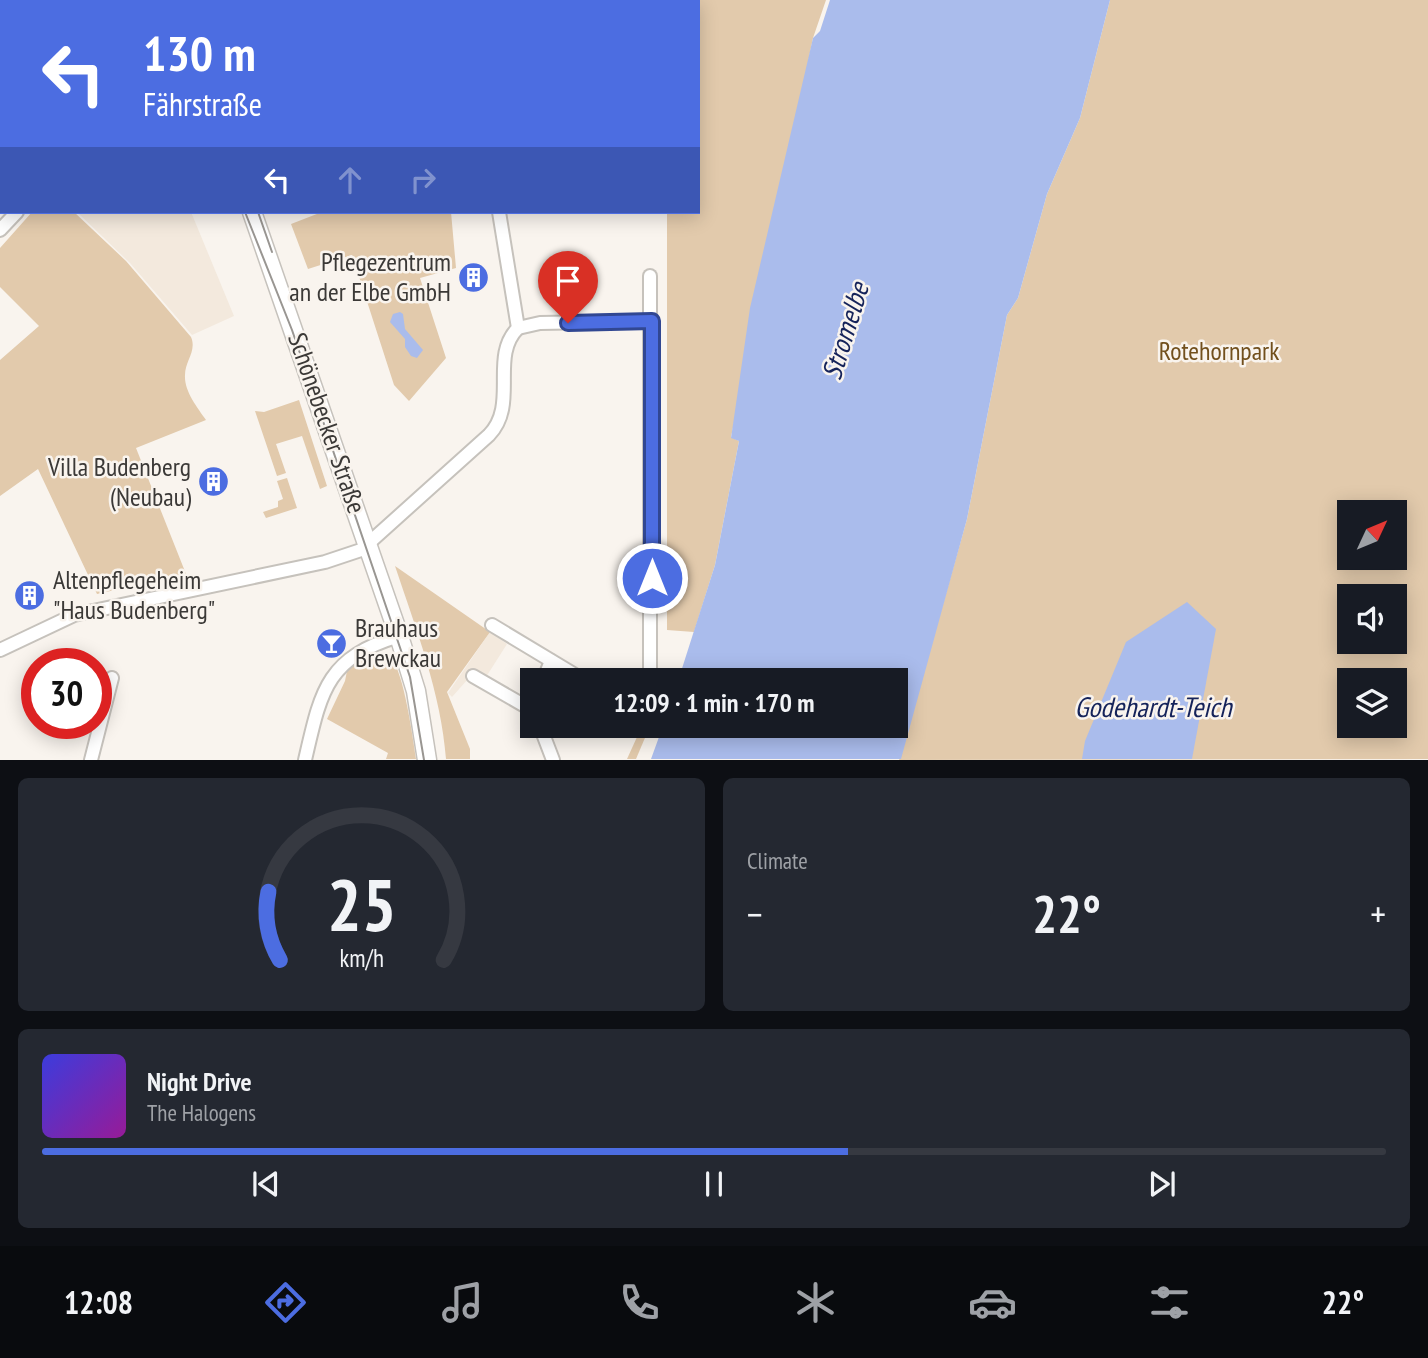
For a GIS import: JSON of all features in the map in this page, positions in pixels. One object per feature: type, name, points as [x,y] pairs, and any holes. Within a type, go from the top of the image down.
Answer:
[{"type":"main road","name":"Schönebecker Straße","points":[[253,214],[399,636],[416,691],[426,760]]},
{"type":"street","points":[[0,230],[15,214]]},
{"type":"street","points":[[0,650],[74,615],[349,557],[368,544],[499,424],[504,405],[505,352],[518,328],[499,214]]},
{"type":"street","points":[[650,276],[650,668]]},
{"type":"street","points":[[518,328],[540,323],[652,321]]},
{"type":"street","points":[[492,625],[563,668]]},
{"type":"street","points":[[305,760],[314,717],[336,672],[361,649],[399,636]]},
{"type":"street","points":[[548,668],[551,661]]},
{"type":"street","points":[[473,676],[520,702]]},
{"type":"street","points":[[545,738],[553,760]]},
{"type":"street","points":[[90,760],[96,739]]},
{"type":"shaded area","points":[[79,214],[192,214],[234,316],[192,335],[130,263]]},
{"type":"shaded area","points":[[490,632],[507,644],[486,677],[475,671],[452,697],[448,693]]},
{"type":"green space","points":[[700,0],[826,0],[813,38],[731,437],[739,441],[715,565],[694,632],[667,630],[667,214],[700,214]]},
{"type":"green space","name":"Rotehornpark","points":[[1110,0],[1428,0],[1428,759],[899,760],[905,738],[908,738],[908,728],[967,519],[1007,315],[1018,298],[1047,194],[1080,118]]},
{"type":"green space","points":[[30,214],[76,214],[126,261],[191,337],[193,347],[185,381],[192,399],[206,420],[136,448],[186,574],[97,594],[38,469],[0,496],[0,360],[39,326],[0,287],[0,248]]},
{"type":"green space","points":[[317,214],[451,214],[456,268],[420,278],[446,358],[409,401],[394,385],[352,255],[308,269],[291,224]]},
{"type":"green space","points":[[299,400],[327,486],[320,489],[302,436],[276,444],[286,473],[277,476],[255,411],[264,412]]},
{"type":"green space","points":[[287,478],[297,508],[266,518],[263,512],[278,507],[278,501],[283,499],[277,481]]},
{"type":"green space","points":[[395,566],[490,632],[447,692],[470,749],[470,759],[446,759],[433,686]]},
{"type":"green space","points":[[376,652],[391,658],[396,666],[407,706],[416,759],[386,759],[388,753],[327,719],[345,681],[348,666],[367,654]]},
{"type":"green space","points":[[637,738],[645,738],[636,759],[627,759]]},
{"type":"water","name":"Stromelbe","points":[[830,0],[1110,0],[1080,118],[1047,194],[1018,298],[1007,315],[967,519],[908,734],[908,668],[682,668],[715,565],[739,441],[731,438],[750,308],[813,38],[820,31]]},
{"type":"water","points":[[393,314],[403,314],[405,329],[423,350],[417,358],[411,356],[405,347],[405,339],[390,322]]},
{"type":"water","name":"Godehardt-Teich","points":[[1187,602],[1216,629],[1192,759],[1082,759],[1085,741],[1126,642]]},
{"type":"water","points":[[659,738],[907,738],[901,759],[651,759]]},
{"type":"tram line","points":[[246,214],[292,330],[410,677],[424,760]]},
{"type":"tram line","points":[[259,214],[272,252]]},
{"type":"place","name":"Pflegezentrum an der Elbe GmbH","points":[[474,277]]},
{"type":"place","name":"Villa Budenberg (Neubau)","points":[[214,482]]},
{"type":"place","name":"Altenpflegeheim \"Haus Budenberg\"","points":[[30,595]]},
{"type":"place","name":"Brauhaus Brewckau","points":[[332,643]]},
{"type":"route","points":[[568,323],[652,321],[652,578]]}]
